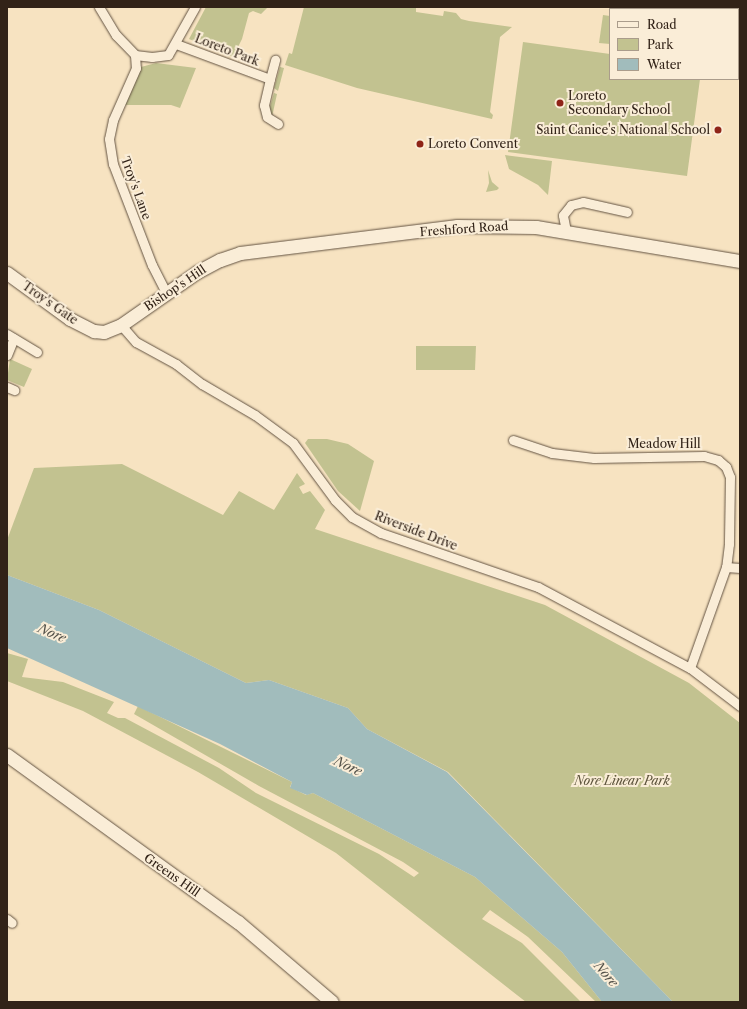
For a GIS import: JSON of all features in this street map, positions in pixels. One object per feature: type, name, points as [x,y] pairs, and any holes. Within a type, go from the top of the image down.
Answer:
[{"type":"main road","name":"Freshford Road","points":[[259,251],[457,226],[511,225],[566,231],[740,261]]},
{"type":"main road","name":"Bishop's Hill","points":[[94,332],[106,331],[121,325],[166,292],[220,260],[259,251]]},
{"type":"main road","name":"Troy's Gate","points":[[7,273],[70,319],[94,332]]},
{"type":"main road","name":"Greens Hill","points":[[7,755],[238,922],[332,1002]]},
{"type":"street","points":[[99,7],[116,35],[135,56]]},
{"type":"street","name":"Loreto Park","points":[[135,56],[152,57],[168,55],[176,44],[195,7]]},
{"type":"street","name":"Loreto Park","points":[[176,44],[270,79]]},
{"type":"street","name":"Troy's Lane","points":[[135,56],[136,68],[113,120],[109,139],[116,171],[152,265],[166,292]]},
{"type":"street","name":"Loreto Park","points":[[275,60],[264,105],[268,117],[278,124]]},
{"type":"street","points":[[566,231],[563,215],[571,205],[583,202],[626,212]]},
{"type":"street","name":"Riverside Drive","points":[[121,325],[136,342],[176,364],[202,384],[255,415],[293,443],[334,500],[352,517],[381,533],[538,587],[690,668],[740,706]]},
{"type":"street","points":[[7,355],[10,336],[37,352]]},
{"type":"street","name":"Meadow Hill","points":[[513,440],[552,453],[594,458],[704,456],[718,460],[726,467],[730,477],[729,544],[726,566],[690,668]]},
{"type":"street","points":[[726,566],[740,568]]},
{"type":"green space","points":[[206,7],[268,7],[261,14],[253,11],[249,13],[242,39],[233,57],[189,39]]},
{"type":"green space","points":[[304,7],[412,7],[416,8],[416,12],[443,16],[444,11],[456,13],[461,19],[469,21],[512,27],[500,37],[490,112],[493,115],[492,119],[357,88],[285,65],[289,53],[292,54]]},
{"type":"green space","points":[[603,15],[609,16],[609,44],[599,43]]},
{"type":"green space","points":[[523,42],[609,54],[609,80],[700,80],[687,176],[508,152]]},
{"type":"green space","points":[[156,63],[196,68],[180,108],[171,105],[123,105],[141,67]]},
{"type":"green space","points":[[280,67],[284,68],[278,91],[274,88]]},
{"type":"green space","points":[[274,93],[277,94],[272,117],[269,110]]},
{"type":"green space","points":[[505,155],[552,161],[548,195],[538,185],[509,169]]},
{"type":"green space","points":[[488,170],[492,182],[499,188],[497,190],[486,192],[489,183]]},
{"type":"green space","points":[[416,346],[476,346],[475,370],[416,370]]},
{"type":"green space","points":[[10,359],[32,369],[24,387],[7,380]]},
{"type":"green space","points":[[308,439],[327,439],[348,444],[374,461],[360,511],[338,491],[305,443]]},
{"type":"green space","name":"Nore Linear Park","points":[[122,464],[223,515],[239,491],[274,510],[297,473],[305,484],[299,487],[303,494],[310,491],[325,510],[315,529],[545,605],[689,683],[740,723],[740,1002],[673,1002],[448,772],[367,729],[348,708],[269,680],[246,683],[99,610],[7,575],[7,540],[34,468]]},
{"type":"green space","points":[[7,653],[28,659],[22,677],[63,682],[114,702],[107,713],[118,718],[125,718],[219,768],[256,793],[379,854],[414,877],[419,873],[403,862],[259,786],[134,714],[138,706],[292,782],[290,787],[306,795],[313,793],[475,877],[562,952],[602,1002],[596,1002],[528,937],[490,910],[482,919],[522,943],[581,1002],[526,1002],[336,853],[198,772],[83,711],[7,681]]},
{"type":"water","name":"Nore","points":[[7,575],[99,610],[246,683],[269,680],[348,708],[367,729],[447,772],[673,1002],[602,1002],[562,952],[475,877],[313,793],[307,795],[290,788],[292,782],[220,744],[7,648]]},
{"type":"place","name":"Loreto Secondary School","points":[[560,103]]},
{"type":"place","name":"Saint Canice's National School","points":[[718,130]]},
{"type":"place","name":"Loreto Convent","points":[[420,144]]}]
